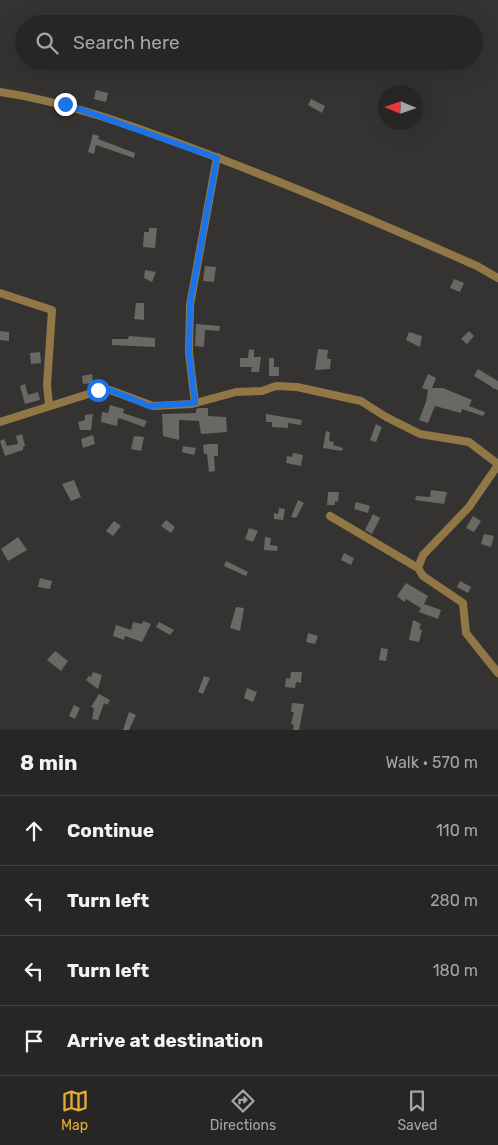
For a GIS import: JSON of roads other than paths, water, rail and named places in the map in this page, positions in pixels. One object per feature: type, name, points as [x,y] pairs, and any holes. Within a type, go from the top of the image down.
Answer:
[{"type":"street","points":[[0,92],[77,108],[293,186],[477,266],[498,278]]},
{"type":"street","points":[[195,403],[189,353],[190,304],[217,158]]},
{"type":"street","points":[[0,293],[52,311],[47,385],[49,405]]},
{"type":"street","points":[[0,422],[49,405],[106,390],[149,406],[195,403],[236,392],[262,391],[276,386],[299,387],[361,401],[386,417],[420,434],[469,442],[498,464],[476,499],[423,555],[418,568]]},
{"type":"street","points":[[330,516],[418,568],[423,576],[463,603],[466,633],[498,673]]}]
